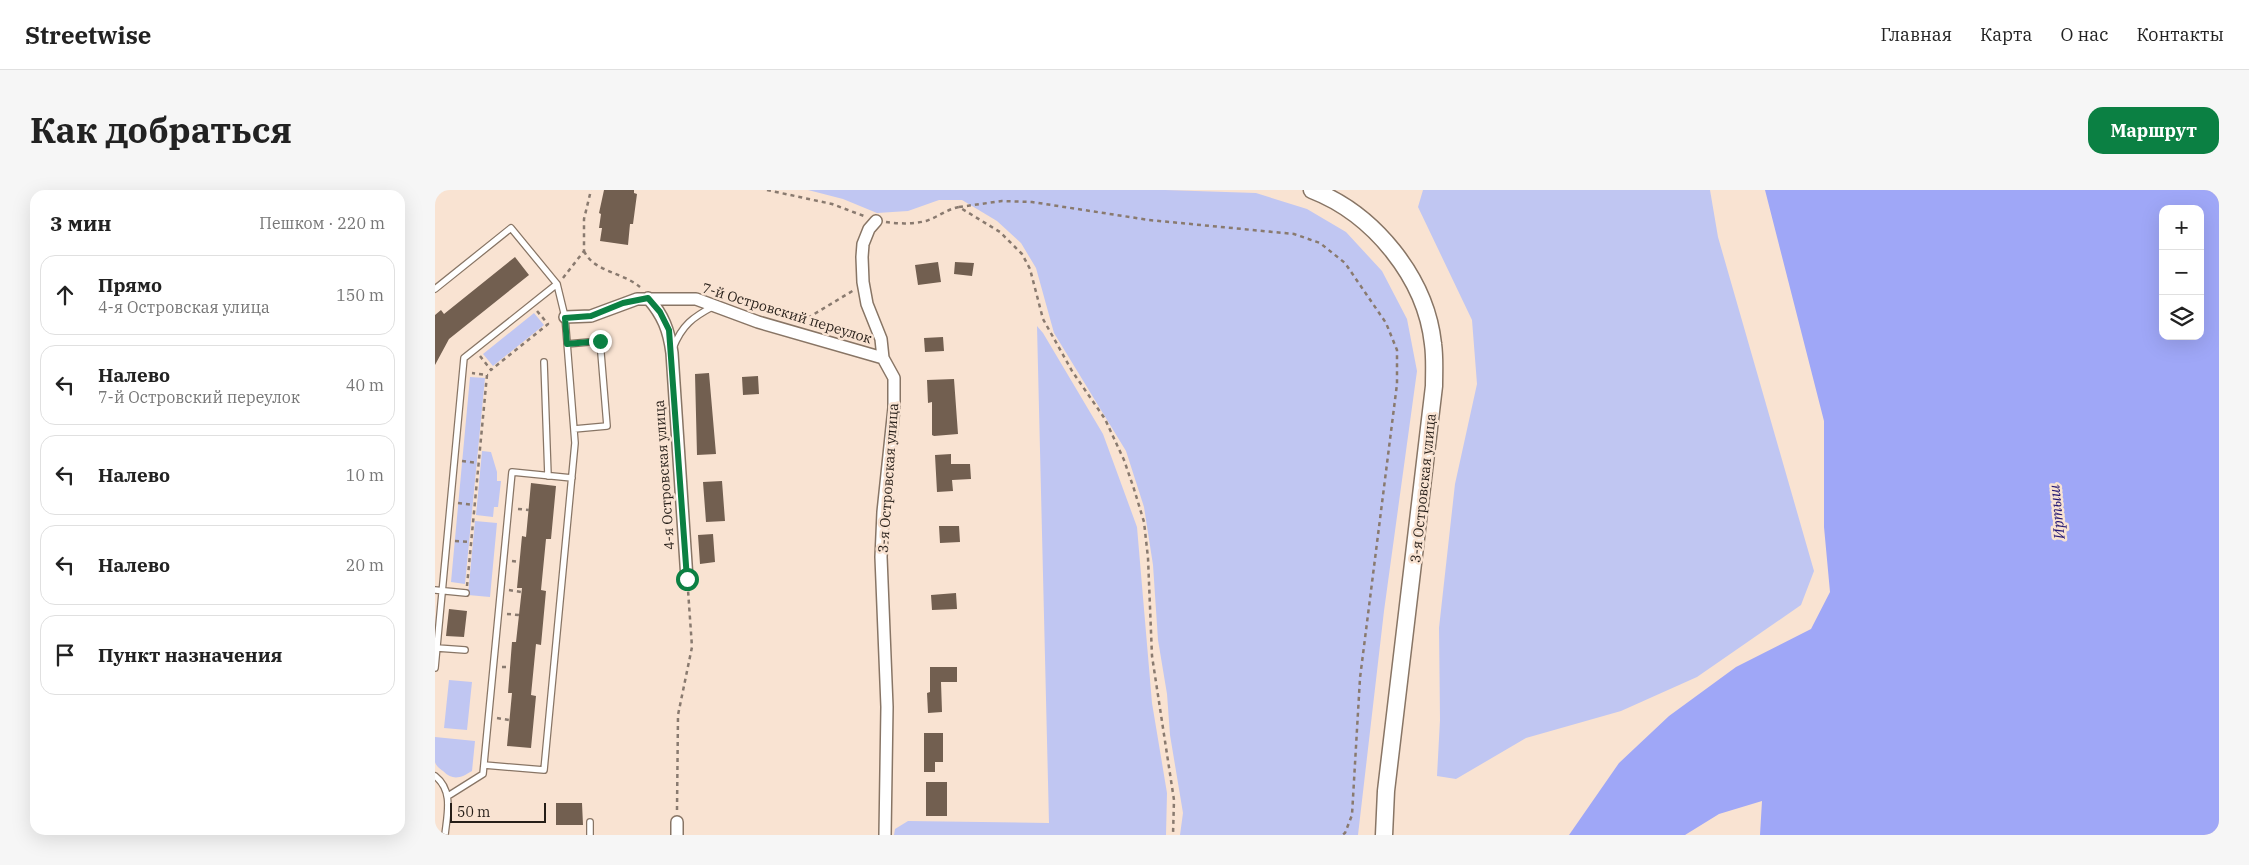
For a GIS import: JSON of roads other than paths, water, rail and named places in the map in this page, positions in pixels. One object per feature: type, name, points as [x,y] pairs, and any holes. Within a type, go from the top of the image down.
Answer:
[{"type":"main road","name":"3-я Островская улица","points":[[1312,190],[1348,209],[1369,225],[1390,247],[1410,276],[1424,306],[1433,343],[1434,386],[1386,790],[1384,835]]},
{"type":"street","name":"3-я Островская улица","points":[[876,221],[869,229],[863,244],[863,282],[867,304],[881,339],[883,358],[893,378],[894,408],[883,512],[881,557],[887,707],[885,835]]},
{"type":"street","name":"7-й Островский переулок","points":[[565,318],[591,316],[623,303],[648,298],[696,299],[758,322],[883,358]]},
{"type":"street","name":"4-я Островская улица","points":[[648,298],[660,312],[666,324],[672,352],[687,579]]},
{"type":"street","points":[[677,822],[677,835]]},
{"type":"lane","points":[[435,289],[511,228],[557,284],[565,318],[575,443],[544,770],[484,764]]},
{"type":"lane","points":[[435,668],[464,358],[557,284]]},
{"type":"lane","points":[[672,352],[679,333],[694,316],[715,306]]},
{"type":"lane","points":[[567,344],[600,341],[607,426],[574,429]]},
{"type":"lane","points":[[544,362],[548,476]]},
{"type":"lane","points":[[448,796],[483,774],[512,472],[572,478]]},
{"type":"lane","points":[[435,590],[466,594]]},
{"type":"lane","points":[[437,648],[465,650]]},
{"type":"lane","points":[[435,776],[445,787],[448,796],[445,835]]},
{"type":"lane","points":[[590,822],[590,835]]},
{"type":"water","name":"Иртыш","points":[[1765,190],[2219,190],[2219,835],[1760,835],[1762,801],[1719,814],[1685,835],[1569,835],[1619,763],[1669,716],[1736,667],[1811,629],[1830,592],[1824,527],[1824,421]]}]
